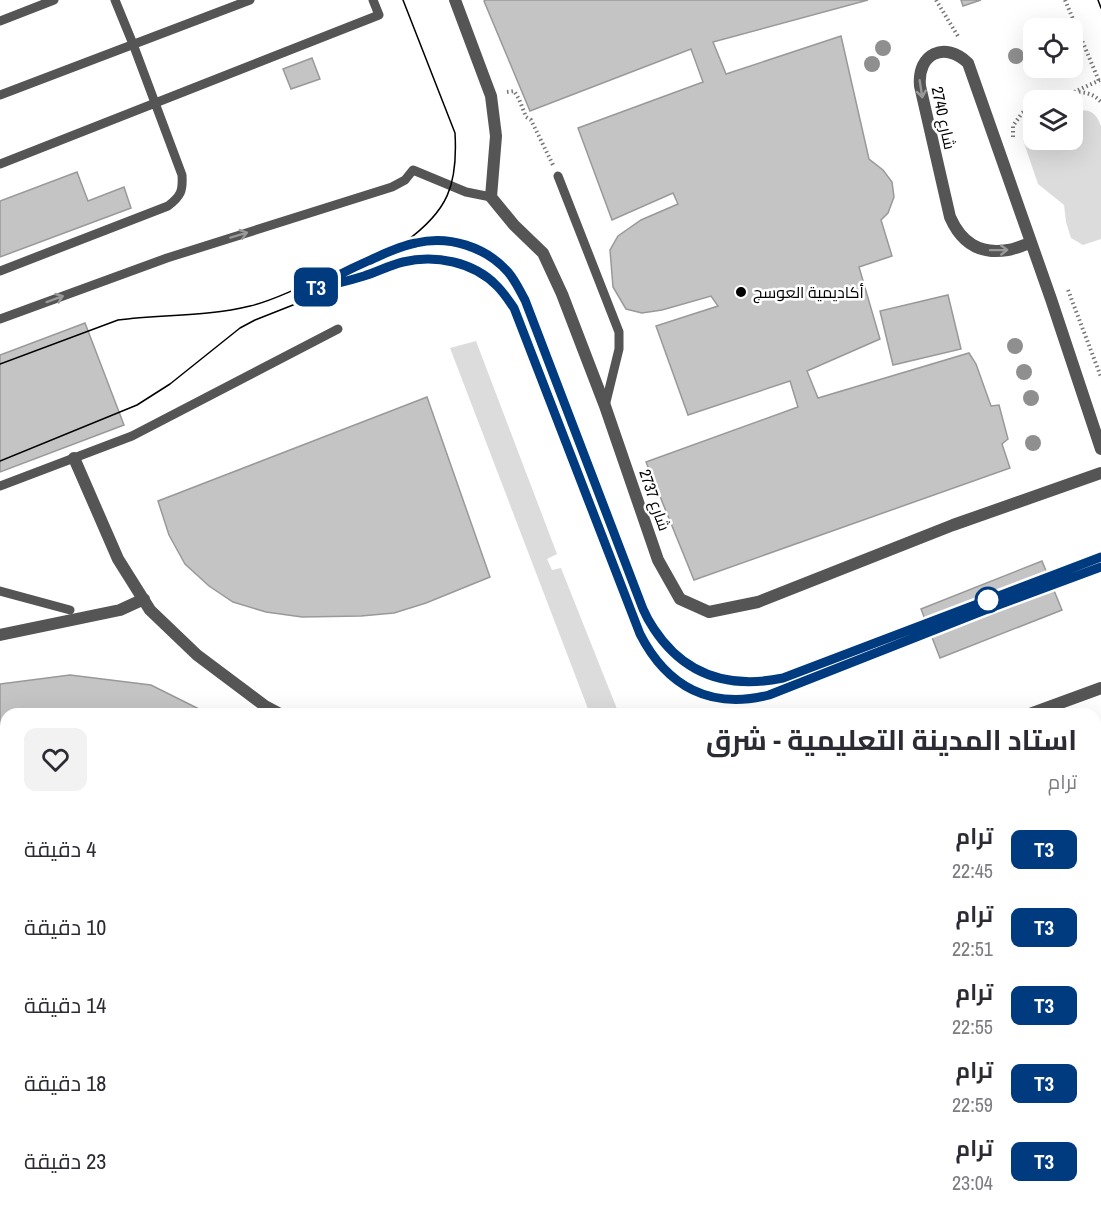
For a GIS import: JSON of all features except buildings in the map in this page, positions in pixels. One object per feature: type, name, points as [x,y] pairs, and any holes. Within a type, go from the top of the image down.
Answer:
[{"type":"street","points":[[455,0],[492,96],[496,136],[492,197]]},
{"type":"street","name":"شارع 2740","points":[[1031,243],[1008,250],[983,249],[972,246],[955,228],[950,217],[919,75],[922,64],[930,56],[950,51],[968,63],[1031,243],[1101,448]]},
{"type":"street","name":"شارع 2737","points":[[492,197],[514,225],[543,253],[562,294],[605,406],[658,560],[680,599],[708,612],[758,602],[953,525],[1101,473]]},
{"type":"street","points":[[74,458],[118,559],[150,610],[197,655],[265,708]]},
{"type":"street","points":[[0,635],[120,610],[144,599]]},
{"type":"street","points":[[1046,708],[1101,688]]},
{"type":"lane","points":[[0,21],[54,0]]},
{"type":"lane","points":[[0,271],[168,206],[178,197],[183,187],[182,175],[115,0]]},
{"type":"lane","points":[[0,95],[250,0]]},
{"type":"lane","points":[[0,164],[379,15],[373,0]]},
{"type":"lane","points":[[0,320],[167,258],[392,187],[405,180],[413,170],[466,192],[492,197]]},
{"type":"lane","points":[[558,176],[619,332],[619,349],[605,406]]},
{"type":"lane","points":[[0,486],[132,436],[338,329]]},
{"type":"lane","points":[[0,591],[70,610]]},
{"type":"path","points":[[1065,0],[1100,80],[1078,90]]},
{"type":"path","points":[[492,96],[514,91],[558,176]]},
{"type":"path","points":[[1083,93],[1098,98],[1101,102]]},
{"type":"path","points":[[1013,144],[1013,126],[1023,112]]},
{"type":"shaded area","points":[[1083,110],[1094,114],[1101,126],[1101,239],[1083,245],[1071,238],[1064,205],[1038,184],[1026,150],[1083,150]]},
{"type":"shaded area","points":[[476,341],[557,554],[547,559],[552,570],[561,568],[617,708],[588,708],[450,348]]},
{"type":"shaded area","points":[[70,675],[151,685],[197,708],[0,708],[0,684]]},
{"type":"tram line","points":[[403,0],[455,133],[454,168],[447,195],[441,208],[420,231],[405,242]]},
{"type":"tram line","points":[[1098,0],[1101,8]]},
{"type":"tram line","points":[[0,364],[118,320],[200,314],[234,310],[257,304],[417,242],[442,241],[467,245],[500,263],[509,272],[525,300],[643,609],[666,645],[680,658],[694,668],[727,679],[745,681],[783,677],[964,609]]},
{"type":"tram line","name":"T3","points":[[1101,557],[783,678],[746,682],[716,677],[698,671],[672,650],[655,630],[643,609],[525,300],[510,274],[496,260],[482,251],[456,242],[417,242],[341,273],[315,288],[365,276],[402,262],[437,259],[470,268],[497,286],[514,308],[640,634],[659,664],[684,686],[708,696],[741,700],[769,695],[1101,567]]},
{"type":"tram line","points":[[0,461],[137,405],[170,384],[240,328],[255,320],[402,262],[437,259],[454,262],[483,275],[497,286],[514,308],[640,635],[663,668],[677,681],[693,690],[728,699],[748,699],[769,695],[1101,567]]},
{"type":"tram line","points":[[1039,580],[1101,557]]},
{"type":"place","name":"أكاديمية العوسج","points":[[741,292]]}]
